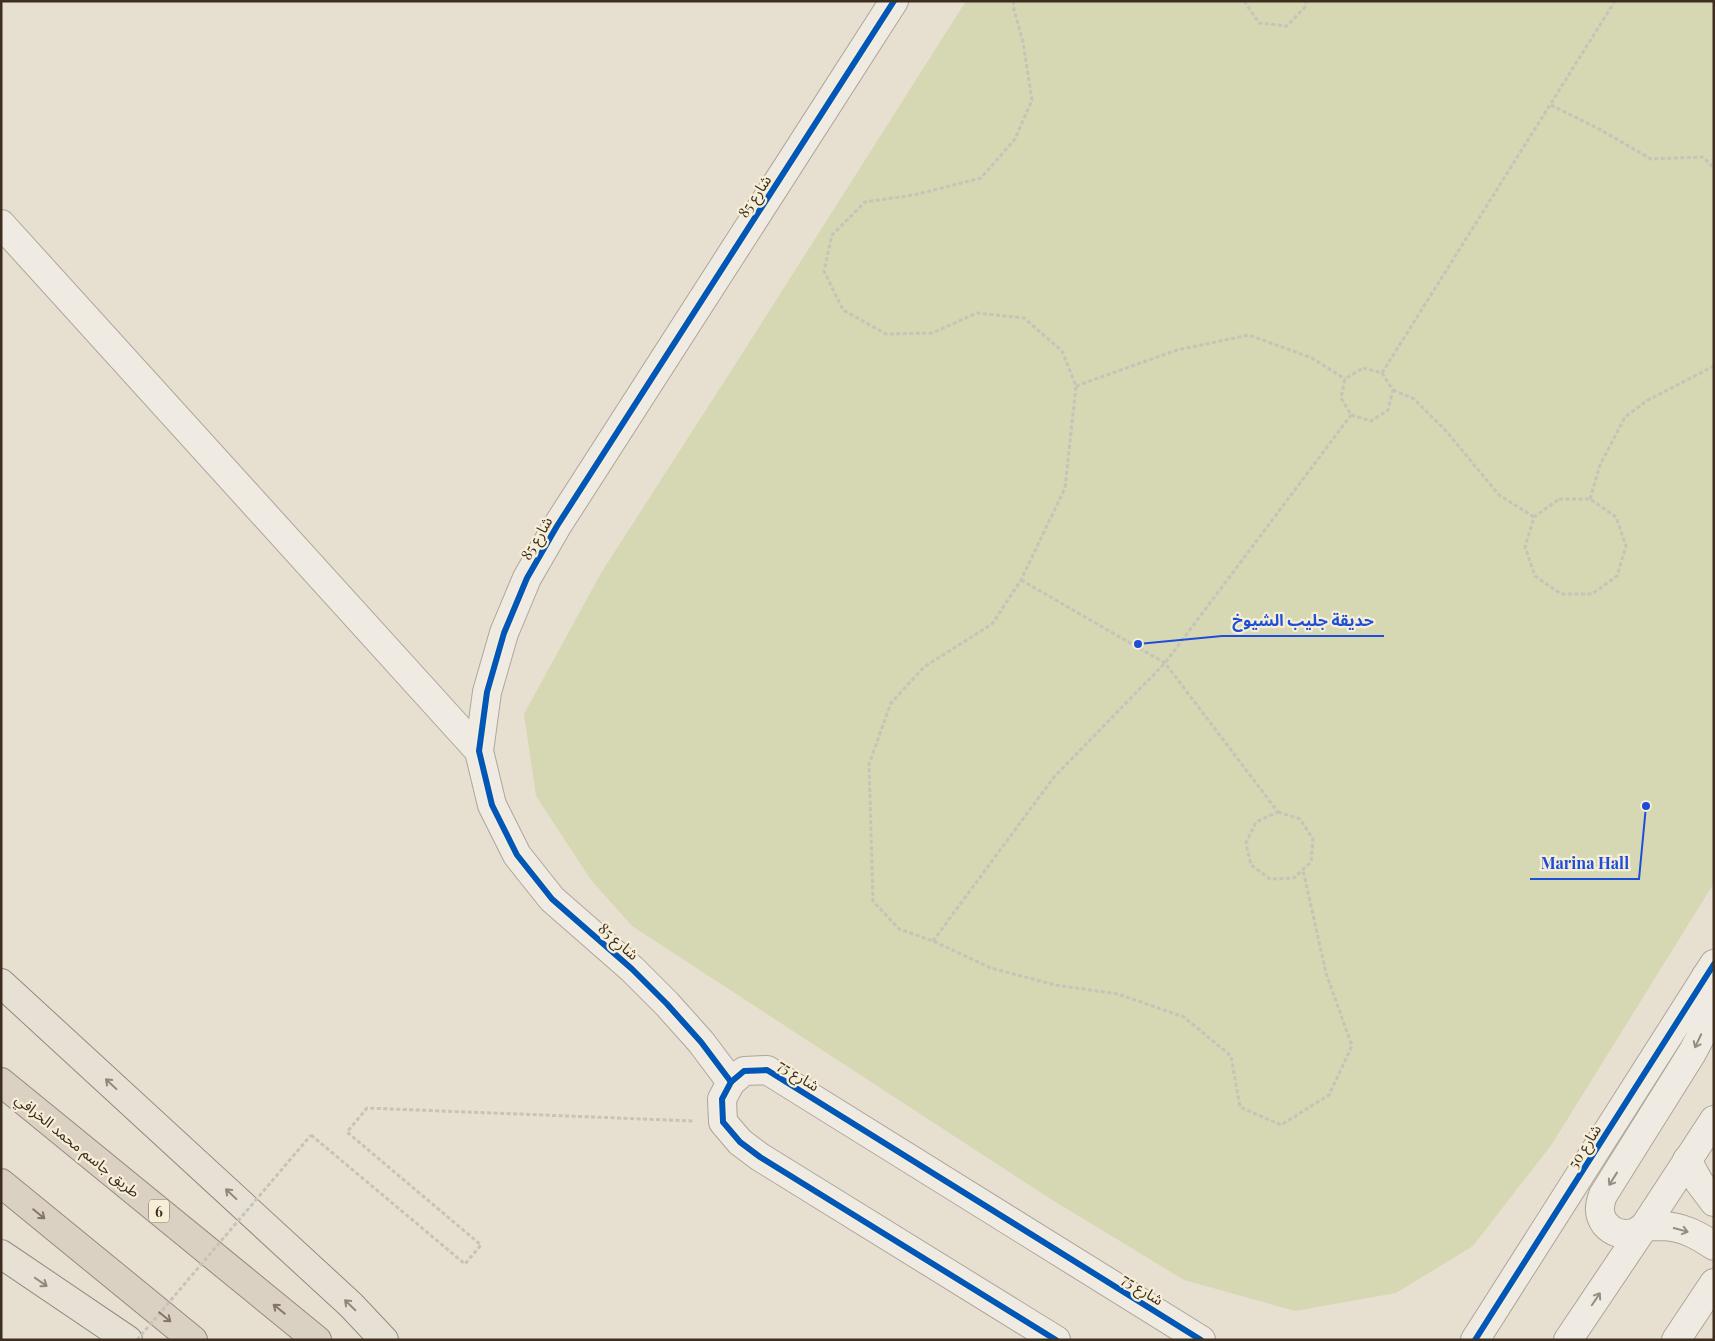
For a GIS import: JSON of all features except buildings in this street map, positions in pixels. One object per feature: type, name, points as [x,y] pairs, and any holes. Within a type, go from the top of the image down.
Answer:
[{"type":"highway","name":"طريق جاسم محمد الخرافي","points":[[1,1082],[317,1340]]},
{"type":"highway","points":[[1,1183],[193,1340]]},
{"type":"main road","points":[[1,983],[351,1305],[384,1340]]},
{"type":"main road","points":[[1,1254],[128,1340]]},
{"type":"street","name":"شارع 85","points":[[731,1082],[701,1042],[667,1004],[632,969],[552,899],[517,855],[492,804],[479,751],[487,692],[501,642],[527,578],[557,526],[894,1]]},
{"type":"street","points":[[1,224],[479,751]]},
{"type":"street","points":[[1710,970],[1705,1021],[1700,1038],[1603,1195],[1598,1207],[1601,1219],[1609,1228],[1620,1234],[1633,1233],[1644,1227],[1663,1226],[1682,1229],[1700,1236],[1714,1246]]},
{"type":"street","name":"شارع 50","points":[[1475,1340],[1710,970]]},
{"type":"street","name":"شارع 75","points":[[731,1082],[744,1071],[767,1070],[1201,1340]]},
{"type":"street","points":[[731,1082],[722,1099],[723,1122],[740,1142],[760,1157],[1056,1340]]},
{"type":"street","points":[[1568,1340],[1714,1120]]},
{"type":"street","points":[[1687,1160],[1698,1182],[1714,1202]]},
{"type":"street","points":[[1676,1340],[1714,1282]]},
{"type":"path","points":[[1014,1],[1013,6],[1023,42],[1032,100],[1015,139],[980,178],[914,195],[865,202],[832,235],[824,271],[843,310],[886,334],[932,333],[977,313],[1024,318],[1062,351],[1076,386],[1065,488],[1021,580],[992,624],[924,667],[891,703],[869,764],[873,901],[899,929],[933,940],[991,968],[1055,985],[1118,994],[1184,1017],[1231,1056],[1240,1107],[1281,1125],[1329,1095],[1352,1046],[1326,972],[1303,870]]},
{"type":"path","points":[[1244,1],[1259,23],[1286,26],[1306,6],[1306,1]]},
{"type":"path","points":[[1382,373],[1615,1]]},
{"type":"path","points":[[1551,105],[1599,129],[1651,159],[1703,157],[1714,168]]},
{"type":"path","points":[[1076,386],[1177,350],[1249,335],[1312,358],[1345,379]]},
{"type":"path","points":[[1590,499],[1600,465],[1625,418],[1648,400],[1714,366]]},
{"type":"path","points":[[1393,390],[1388,410],[1370,421],[1351,415],[1341,398],[1345,379],[1363,368],[1382,373],[1393,390],[1414,399],[1447,432],[1499,495],[1534,517]]},
{"type":"path","points":[[933,940],[1054,777],[1165,663],[1351,415]]},
{"type":"path","points":[[1560,499],[1590,499],[1616,516],[1626,546],[1617,576],[1592,594],[1561,594],[1535,576],[1525,547],[1534,517],[1560,499]]},
{"type":"path","points":[[1021,580],[1165,663],[1278,812],[1300,819],[1313,839],[1311,862],[1294,878],[1270,880],[1252,866],[1246,843],[1256,822],[1278,812]]},
{"type":"path","points":[[137,1340],[311,1135],[465,1264],[481,1245],[347,1132],[367,1108],[723,1122]]},
{"type":"green space","points":[[966,1],[1714,1],[1714,883],[1552,1144],[1473,1246],[1396,1293],[1295,1311],[1184,1280],[1049,1198],[632,926],[591,880],[536,796],[524,714],[601,573]]},
{"type":"cycle path","points":[[731,1082],[701,1042],[667,1004],[632,969],[552,899],[517,855],[492,805],[479,751],[487,692],[504,633],[527,578],[557,526],[894,1]]},
{"type":"cycle path","points":[[1475,1340],[1714,964]]},
{"type":"cycle path","points":[[1056,1340],[760,1157],[740,1142],[723,1122],[722,1099],[731,1082],[744,1071],[767,1070],[1201,1340]]},
{"type":"place","name":"حديقة جليب الشيوخ","points":[[1138,644]]},
{"type":"place","name":"Marina Hall","points":[[1646,806]]}]
